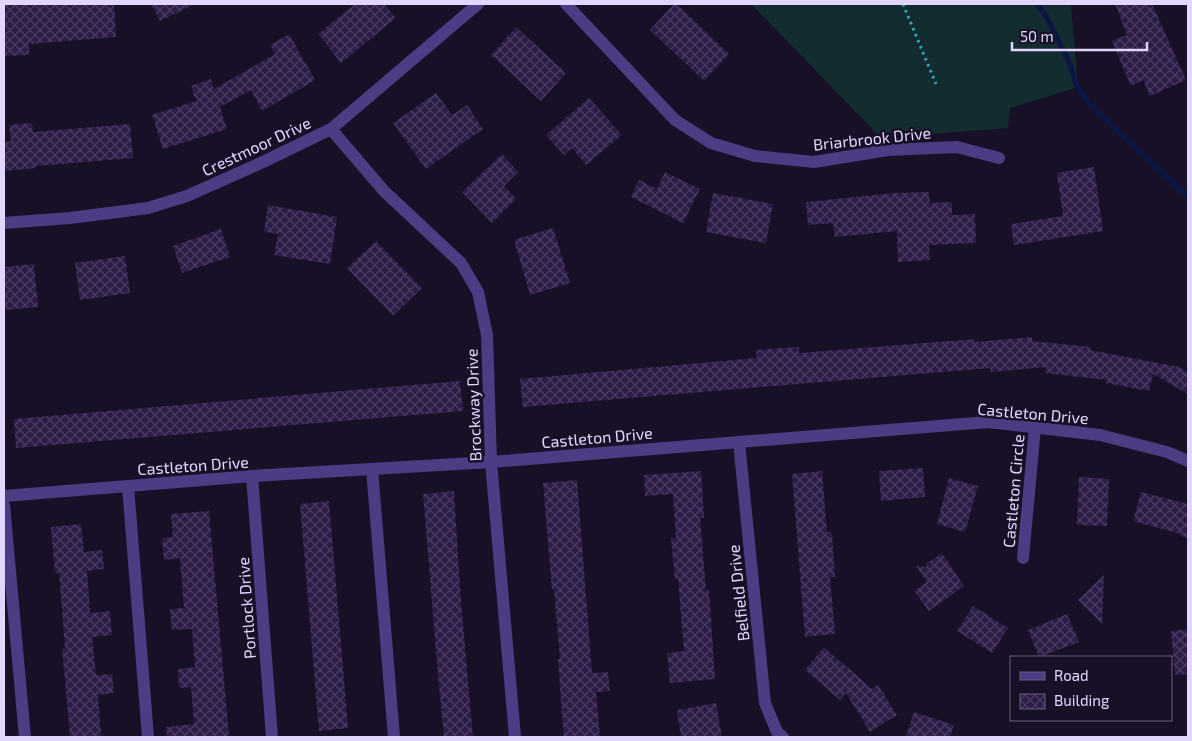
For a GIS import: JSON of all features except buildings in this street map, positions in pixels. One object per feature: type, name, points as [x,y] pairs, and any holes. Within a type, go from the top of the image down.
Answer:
[{"type":"street","name":"Crestmoor Drive","points":[[4,222],[70,218],[148,208],[187,196],[332,129],[478,4]]},
{"type":"street","name":"Briarbrook Drive","points":[[566,4],[675,120],[710,143],[755,156],[814,162],[888,150],[957,147],[999,158]]},
{"type":"street","name":"Brockway Drive","points":[[332,129],[384,191],[461,263],[478,292],[487,335],[491,462],[515,737]]},
{"type":"street","name":"Castleton Drive","points":[[4,496],[252,476],[491,462],[988,422],[1100,435],[1167,452],[1188,461]]},
{"type":"street","name":"Castleton Circle","points":[[1023,558],[1035,427]]},
{"type":"street","name":"Belfield Drive","points":[[739,442],[765,704],[777,732],[783,737]]},
{"type":"street","points":[[372,469],[394,737]]},
{"type":"street","name":"Portlock Drive","points":[[252,476],[272,737]]},
{"type":"street","points":[[128,486],[148,737]]},
{"type":"street","points":[[4,505],[24,737]]},
{"type":"path","points":[[903,4],[936,84]]},
{"type":"green space","points":[[751,4],[1071,4],[1078,87],[1010,108],[1008,128],[881,138]]},
{"type":"waterway","points":[[1037,4],[1046,16],[1070,64],[1076,84],[1089,104],[1188,197]]}]
